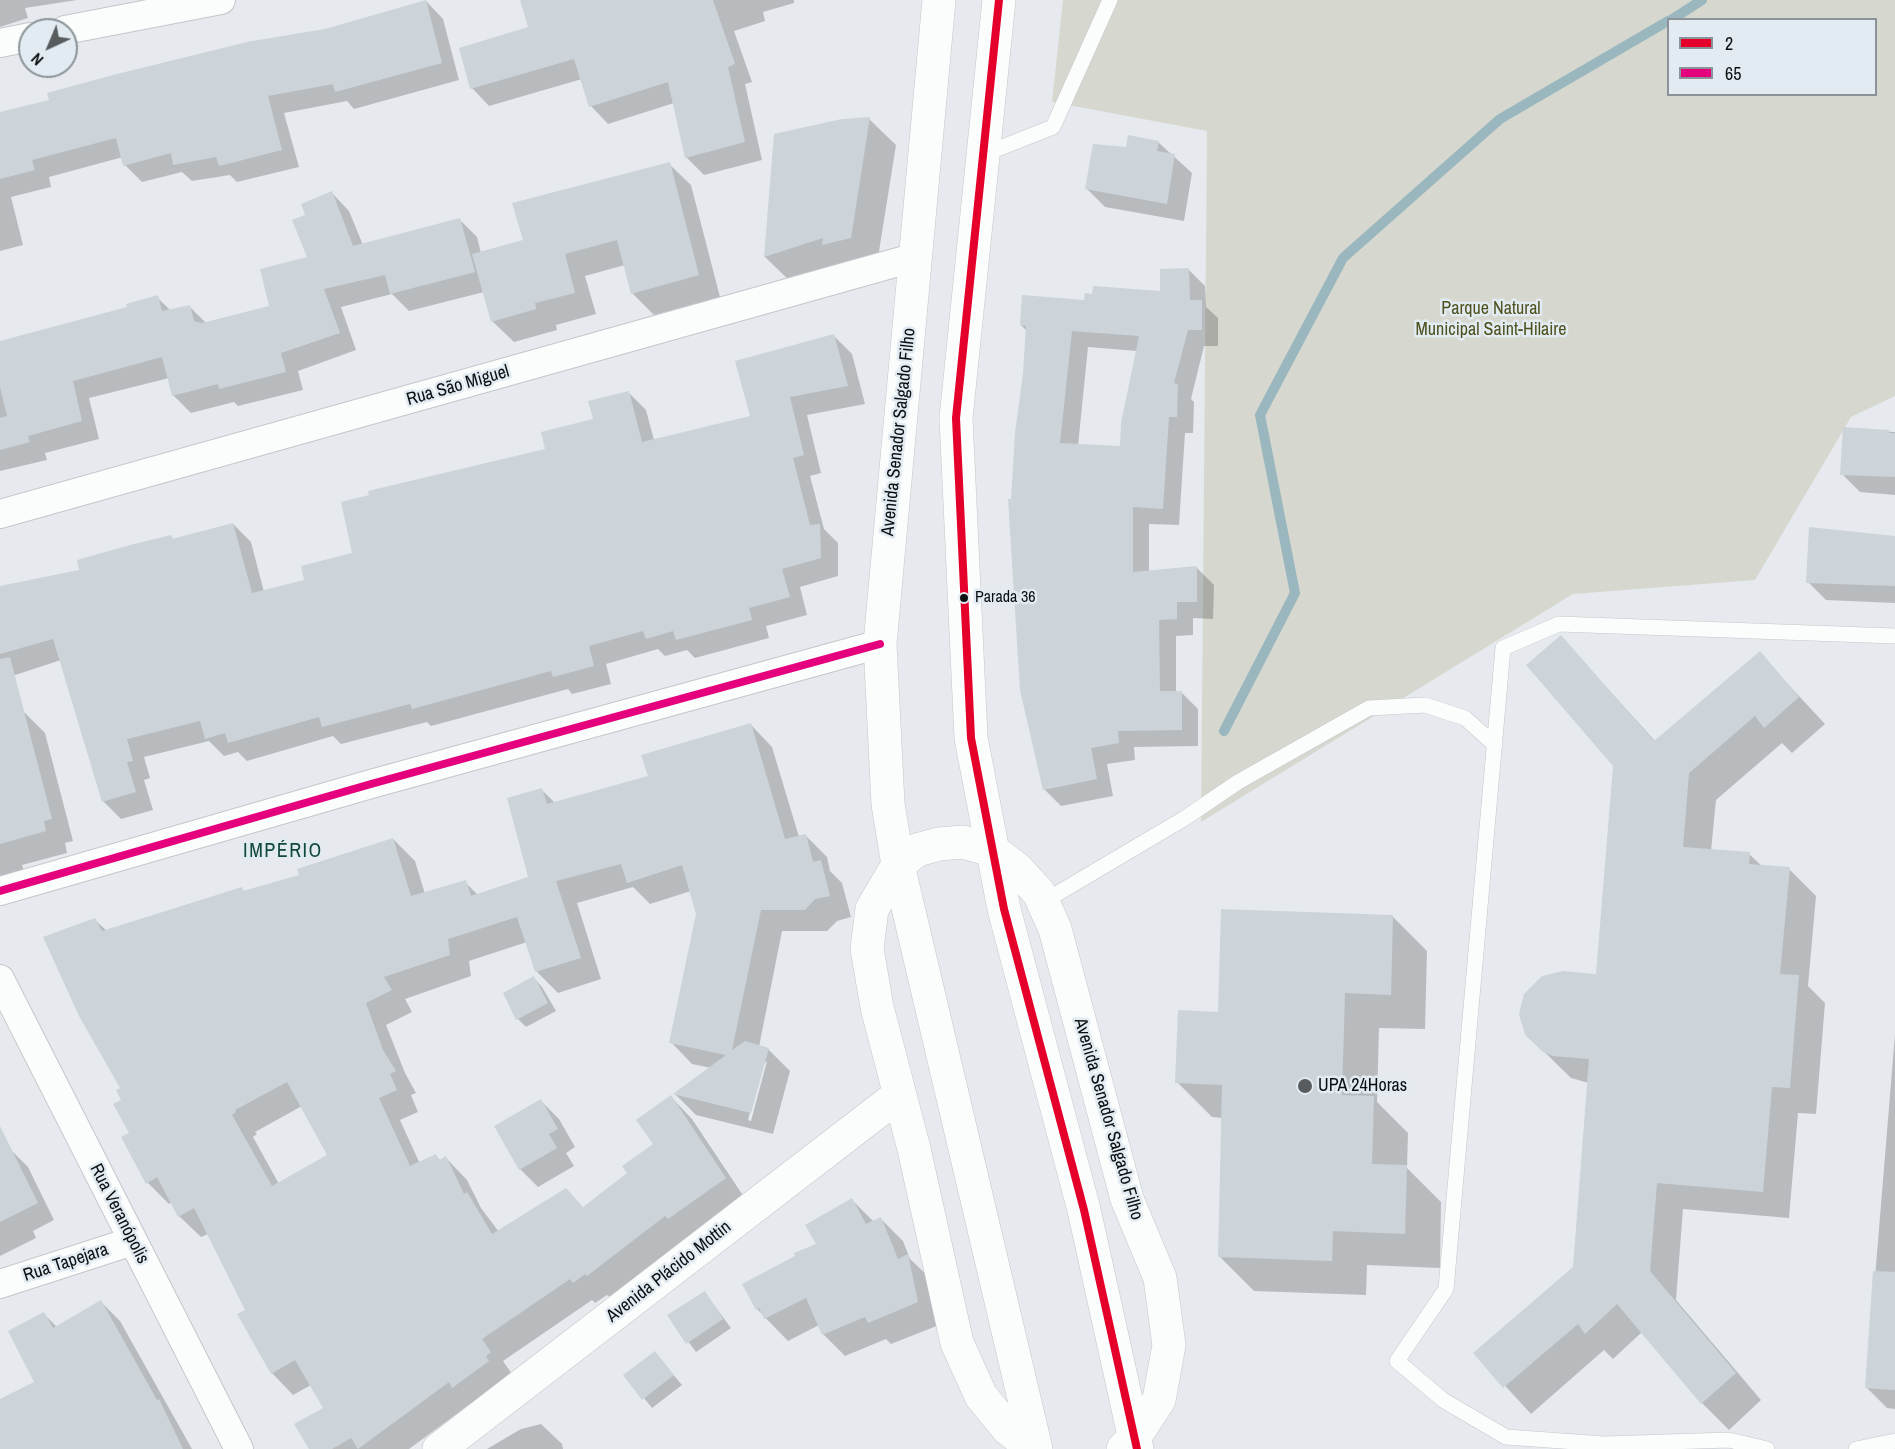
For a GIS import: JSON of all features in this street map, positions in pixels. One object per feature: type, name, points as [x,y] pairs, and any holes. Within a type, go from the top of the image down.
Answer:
[{"type":"main road","name":"Avenida Senador Salgado Filho","points":[[939,0],[880,644],[888,804],[898,865],[1035,1449]]},
{"type":"main road","name":"Avenida Senador Salgado Filho","points":[[999,0],[956,418],[971,738],[1004,909],[1084,1210],[1131,1445]]},
{"type":"main road","name":"Avenida Senador Salgado Filho","points":[[1035,1449],[1008,1429],[981,1396],[957,1343],[914,1149],[877,1007],[867,949],[872,909],[898,865],[917,850],[939,844],[963,842],[992,850],[1017,869],[1039,893],[1055,930],[1126,1199],[1160,1278],[1169,1345],[1159,1400],[1131,1445]]},
{"type":"main road","name":"Avenida Plácido Mottin","points":[[440,1449],[899,1095]]},
{"type":"street","points":[[78,28],[221,0]]},
{"type":"street","points":[[0,43],[18,39]]},
{"type":"street","name":"Rua São Miguel","points":[[0,514],[916,257]]},
{"type":"street","points":[[0,891],[371,783],[880,644]]},
{"type":"street","name":"Rua Veranópolis","points":[[0,979],[239,1449]]},
{"type":"street","name":"Rua Tapejara","points":[[0,1284],[133,1241]]},
{"type":"lane","points":[[982,155],[1053,127],[1110,0]]},
{"type":"lane","points":[[1767,1449],[1729,1440],[1604,1444],[1509,1443],[1443,1401],[1397,1361],[1446,1289],[1503,648],[1560,624],[1895,636]]},
{"type":"lane","points":[[1043,902],[1185,818],[1238,782],[1369,708],[1425,705],[1465,718],[1494,745]]},
{"type":"lane","points":[[1856,1449],[1895,1441]]},
{"type":"green space","name":"Parque Natural Municipal Saint-Hilaire","points":[[1063,0],[1895,0],[1895,396],[1851,417],[1755,580],[1573,594],[1201,822],[1207,131],[1052,102]]},
{"type":"building","points":[[426,0],[442,63],[335,92],[333,84],[268,96],[282,150],[219,166],[216,157],[173,165],[171,153],[123,166],[116,138],[32,160],[35,170],[0,179],[0,112],[49,100],[47,93],[113,75],[247,42],[325,29]]},
{"type":"building","points":[[520,0],[713,0],[735,64],[728,67],[745,142],[685,158],[668,82],[589,107],[574,59],[470,89],[459,48],[528,27]]},
{"type":"building","points":[[870,117],[851,238],[822,245],[823,238],[764,257],[774,134],[842,119]]},
{"type":"building","points":[[1128,135],[1159,141],[1157,151],[1175,154],[1167,204],[1085,189],[1093,144],[1126,147]]},
{"type":"building","points":[[670,162],[699,275],[631,294],[617,240],[565,254],[575,293],[535,303],[536,309],[491,322],[472,254],[523,240],[512,203]]},
{"type":"building","points":[[332,191],[353,246],[460,218],[475,272],[390,294],[385,275],[324,289],[340,333],[281,353],[286,372],[219,389],[218,384],[172,396],[162,357],[73,381],[82,421],[28,436],[30,442],[0,450],[0,418],[7,416],[0,387],[0,341],[127,307],[126,304],[158,295],[162,311],[190,305],[194,321],[202,323],[269,306],[260,269],[307,257],[292,220],[305,215],[301,204]]},
{"type":"building","points":[[1189,268],[1190,300],[1202,300],[1202,330],[1188,330],[1174,383],[1178,384],[1177,417],[1169,417],[1163,509],[1133,507],[1133,572],[1197,566],[1197,602],[1177,602],[1177,619],[1159,620],[1160,691],[1182,691],[1182,730],[1118,731],[1119,743],[1091,748],[1097,779],[1043,790],[1020,690],[1008,499],[1011,499],[1015,433],[1023,373],[1026,326],[1020,325],[1022,295],[1084,300],[1085,293],[1092,294],[1093,286],[1160,291],[1160,269]],"holes":[[[1072,331],[1139,336],[1121,423],[1120,446],[1060,443]]]},
{"type":"building","points":[[834,334],[848,386],[790,397],[804,455],[793,458],[810,525],[820,524],[821,558],[782,569],[790,597],[749,608],[752,620],[676,640],[673,631],[646,639],[643,631],[589,646],[594,666],[553,677],[551,671],[412,709],[410,704],[322,727],[319,717],[228,743],[225,733],[205,739],[200,721],[127,739],[133,761],[127,762],[136,792],[102,802],[53,639],[0,654],[0,586],[79,570],[77,560],[130,545],[171,535],[172,539],[233,523],[252,593],[304,580],[301,566],[352,553],[341,502],[369,495],[368,491],[545,449],[541,432],[593,419],[588,401],[629,391],[642,442],[750,416],[735,361]]},
{"type":"building","points":[[1843,427],[1889,430],[1889,433],[1895,433],[1895,477],[1840,475]]},
{"type":"building","points":[[1809,527],[1895,536],[1895,586],[1806,583]]},
{"type":"building","points":[[1561,635],[1654,741],[1760,651],[1799,697],[1764,728],[1755,716],[1689,773],[1683,847],[1750,852],[1749,864],[1790,867],[1780,974],[1799,975],[1790,1088],[1772,1087],[1763,1192],[1657,1183],[1650,1271],[1736,1373],[1701,1404],[1617,1304],[1585,1334],[1578,1324],[1503,1388],[1473,1353],[1573,1267],[1589,1059],[1553,1056],[1543,1052],[1525,1035],[1519,1014],[1524,994],[1542,976],[1563,971],[1596,974],[1613,766],[1526,665]]},
{"type":"building","points":[[10,657],[52,819],[44,821],[46,831],[0,844],[0,659]]},
{"type":"building","points":[[751,723],[785,839],[806,834],[813,862],[821,860],[830,896],[815,899],[805,910],[761,910],[732,1050],[745,1041],[769,1048],[751,1113],[673,1094],[726,1055],[669,1043],[696,914],[682,865],[627,883],[621,864],[556,881],[581,958],[535,972],[517,917],[448,939],[450,955],[384,977],[392,990],[366,1003],[383,1050],[396,1071],[390,1074],[397,1090],[379,1098],[410,1166],[436,1154],[439,1160],[446,1156],[464,1194],[467,1192],[492,1234],[566,1188],[583,1207],[627,1173],[622,1166],[653,1144],[636,1120],[671,1095],[726,1178],[668,1219],[665,1216],[587,1276],[585,1274],[573,1283],[570,1279],[482,1339],[491,1352],[486,1356],[489,1361],[452,1388],[449,1382],[358,1449],[351,1438],[332,1449],[309,1449],[294,1424],[323,1408],[295,1360],[271,1374],[237,1314],[245,1310],[194,1208],[178,1217],[157,1177],[146,1184],[121,1137],[129,1133],[113,1104],[121,1100],[116,1090],[120,1088],[79,1016],[43,937],[95,918],[102,931],[242,887],[243,891],[299,875],[297,869],[393,838],[411,896],[466,880],[471,896],[528,877],[507,798],[542,788],[547,804],[648,776],[641,755]],"holes":[[[287,1082],[327,1155],[272,1186],[232,1115],[236,1112],[235,1110]]]},
{"type":"building","points":[[1221,909],[1393,915],[1391,995],[1345,993],[1342,1095],[1374,1096],[1372,1164],[1407,1165],[1405,1234],[1333,1231],[1332,1261],[1218,1257],[1222,1085],[1175,1083],[1178,1010],[1218,1012]]},
{"type":"building","points":[[534,976],[548,1003],[516,1020],[503,993]]},
{"type":"building","points":[[541,1099],[558,1129],[549,1134],[557,1148],[519,1170],[494,1126]]},
{"type":"building","points":[[0,1126],[38,1203],[0,1222]]},
{"type":"building","points":[[852,1198],[866,1224],[881,1217],[898,1259],[908,1254],[918,1302],[868,1323],[865,1317],[822,1335],[806,1298],[764,1319],[759,1308],[756,1310],[742,1284],[795,1256],[794,1253],[816,1244],[805,1225]]},
{"type":"building","points":[[1873,1271],[1895,1272],[1895,1390],[1865,1388]]},
{"type":"building","points":[[705,1291],[723,1319],[686,1344],[667,1315]]},
{"type":"building","points":[[101,1300],[157,1400],[159,1399],[183,1449],[0,1449],[0,1399],[34,1382],[8,1331],[44,1312],[53,1328]]},
{"type":"building","points":[[655,1351],[674,1375],[642,1400],[623,1375]]},
{"type":"waterway","points":[[1674,18],[1702,0]]},
{"type":"waterway","points":[[1224,731],[1295,593],[1260,415],[1343,258],[1500,119],[1667,22]]},
{"type":"transit line","name":"2","points":[[999,0],[956,418],[971,738],[1004,909],[1084,1210],[1137,1449]]},
{"type":"transit line","name":"65","points":[[0,891],[371,784],[880,644]]},
{"type":"place","name":"Parada 36","points":[[964,598]]},
{"type":"place","name":"UPA 24Horas","points":[[1305,1086]]},
{"type":"district","name":"IMPÉRIO","points":[[283,852]]}]
